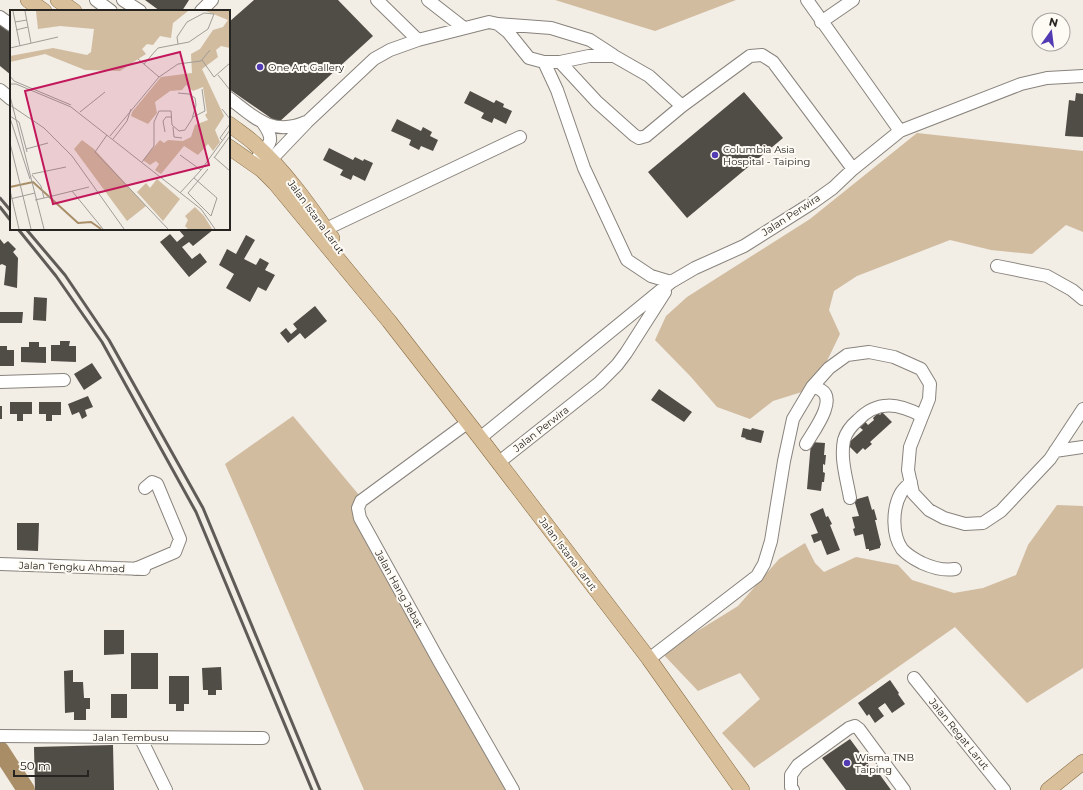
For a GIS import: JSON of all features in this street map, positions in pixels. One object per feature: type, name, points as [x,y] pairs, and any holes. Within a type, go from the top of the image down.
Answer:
[{"type":"main road","points":[[16,0],[30,10]]},
{"type":"main road","points":[[28,0],[43,10]]},
{"type":"main road","points":[[58,0],[73,10]]},
{"type":"main road","name":"Jalan Istana Larut","points":[[230,125],[256,144],[262,161],[275,183],[389,321],[480,438],[649,659],[742,790]]},
{"type":"main road","name":"Jalan Istana Larut","points":[[231,150],[262,161],[286,176],[326,229],[389,321]]},
{"type":"main road","points":[[1048,790],[1083,762]]},
{"type":"street","points":[[96,0],[110,10]]},
{"type":"street","points":[[124,0],[139,10]]},
{"type":"street","points":[[202,10],[212,0]]},
{"type":"street","points":[[378,0],[418,40]]},
{"type":"street","points":[[428,0],[464,28]]},
{"type":"street","points":[[807,0],[821,22],[900,131]]},
{"type":"street","points":[[821,22],[853,0]]},
{"type":"street","points":[[0,17],[10,24]]},
{"type":"street","points":[[262,161],[307,122],[374,59],[390,50],[418,40],[489,22],[551,28],[590,40],[649,76],[682,106]]},
{"type":"street","points":[[498,24],[508,32],[529,58],[544,62],[560,62],[590,56],[614,56]]},
{"type":"street","points":[[560,62],[597,102],[639,138],[646,136],[682,106],[750,56],[762,55],[773,62],[853,169]]},
{"type":"street","points":[[544,62],[557,90],[584,168],[627,260],[651,276],[670,282]]},
{"type":"street","name":"Jalan Perwira","points":[[480,438],[670,282],[695,268],[744,246],[817,199],[833,188],[853,169],[900,131],[1021,84],[1047,78],[1083,76]]},
{"type":"street","points":[[0,90],[10,97]]},
{"type":"street","points":[[230,99],[263,123],[270,135],[270,143],[262,161]]},
{"type":"street","points":[[263,123],[281,127],[298,125],[307,122]]},
{"type":"street","points":[[326,229],[520,137]]},
{"type":"street","points":[[997,266],[1047,276],[1072,290],[1083,299]]},
{"type":"street","name":"Jalan Perwira","points":[[498,463],[598,383],[617,365],[670,282]]},
{"type":"street","points":[[649,659],[757,576],[764,564],[771,541],[784,461],[793,419],[812,386],[829,368],[847,355],[869,352],[894,357],[921,369],[930,384],[929,399],[910,447],[908,470],[913,493],[929,510],[944,518],[965,524],[983,523],[1001,511],[1050,459],[1083,408]]},
{"type":"street","points":[[0,382],[64,380]]},
{"type":"street","points":[[806,444],[821,420],[826,406],[826,397],[822,390],[812,386]]},
{"type":"street","points":[[850,498],[843,456],[844,439],[852,425],[865,413],[879,406],[896,406],[912,410],[922,416]]},
{"type":"street","name":"Jalan Hang Jebat","points":[[467,422],[361,501],[358,508],[360,518],[439,661],[513,790]]},
{"type":"street","points":[[1055,451],[1083,447]]},
{"type":"street","name":"Jalan Tengku Ahmad","points":[[0,564],[139,569],[175,552],[180,539],[157,484],[152,482],[145,488]]},
{"type":"street","points":[[911,482],[901,493],[897,504],[894,521],[895,534],[903,550],[916,560],[932,568],[948,570],[955,569]]},
{"type":"street","name":"Jalan Regat Larut","points":[[914,678],[1004,790]]},
{"type":"street","points":[[793,790],[791,787],[791,775],[798,765],[849,728],[855,726],[859,729],[904,790]]},
{"type":"street","name":"Jalan Tembusu","points":[[0,736],[263,738]]},
{"type":"street","points":[[140,737],[166,790]]},
{"type":"shaded area","points":[[555,0],[736,0],[655,31]]},
{"type":"shaded area","points":[[917,133],[1083,151],[1083,232],[1066,225],[1032,254],[991,250],[950,240],[857,276],[834,291],[829,310],[840,334],[826,363],[805,391],[773,401],[750,419],[717,407],[691,377],[655,340],[666,316],[687,297],[810,219]]},
{"type":"shaded area","points":[[293,416],[359,495],[354,501],[355,515],[510,790],[364,790],[225,464]]},
{"type":"shaded area","points":[[1057,505],[1083,506],[1083,668],[1027,703],[955,627],[754,768],[722,733],[760,699],[740,673],[698,691],[662,653],[738,606],[779,559],[805,543],[815,563],[824,572],[856,557],[898,565],[912,580],[954,593],[983,588],[1016,575],[1028,545]]},
{"type":"building","points":[[145,0],[189,0],[183,10],[159,10]]},
{"type":"building","points":[[254,0],[338,0],[373,36],[278,123],[230,90],[230,21]]},
{"type":"building","points":[[0,22],[10,30],[10,74],[0,66]]},
{"type":"building","points":[[470,91],[494,103],[496,100],[504,104],[503,107],[512,111],[506,124],[494,118],[492,123],[481,118],[484,113],[464,103]]},
{"type":"building","name":"Columbia Asia Hospital - Taiping","points":[[744,92],[783,138],[687,218],[648,172]]},
{"type":"building","points":[[1076,93],[1083,94],[1083,137],[1065,136],[1069,100],[1075,101]]},
{"type":"building","points":[[397,119],[421,131],[423,127],[432,132],[430,136],[438,140],[433,151],[421,146],[419,150],[409,145],[411,140],[391,131]]},
{"type":"building","points":[[329,148],[353,160],[355,157],[363,161],[364,159],[373,163],[365,181],[353,175],[351,180],[340,175],[343,170],[323,160]]},
{"type":"building","points":[[179,230],[213,230],[193,246],[189,242],[182,247],[192,259],[200,253],[207,262],[189,277],[160,242],[170,234],[177,242],[184,236]]},
{"type":"building","points":[[246,235],[255,240],[244,259],[256,265],[260,258],[269,263],[265,270],[275,275],[266,291],[258,287],[250,302],[226,288],[234,274],[219,265],[227,249],[236,254]]},
{"type":"building","points":[[0,239],[4,244],[8,241],[16,249],[13,252],[18,258],[17,288],[4,285],[6,266],[2,264],[0,265]]},
{"type":"building","points":[[34,297],[47,298],[46,321],[33,320]]},
{"type":"building","points":[[315,306],[327,321],[305,339],[300,333],[288,343],[280,333],[286,328],[291,334],[297,329],[293,324]]},
{"type":"building","points":[[0,312],[23,312],[22,323],[0,323]]},
{"type":"building","points":[[60,341],[70,341],[69,346],[76,346],[76,362],[51,361],[51,345],[60,345]]},
{"type":"building","points":[[29,342],[39,342],[39,347],[46,347],[46,363],[21,362],[21,347],[29,347]]},
{"type":"building","points":[[0,346],[7,346],[7,350],[14,350],[14,366],[0,366]]},
{"type":"building","points":[[92,363],[102,378],[84,390],[74,374]]},
{"type":"building","points":[[659,389],[692,412],[684,422],[651,400]]},
{"type":"building","points":[[88,396],[93,407],[85,410],[87,416],[82,419],[79,412],[72,415],[68,404]]},
{"type":"building","points":[[10,402],[32,402],[32,414],[23,414],[23,421],[17,421],[17,414],[10,414]]},
{"type":"building","points":[[39,402],[61,402],[61,415],[52,415],[52,421],[46,421],[46,414],[39,414]]},
{"type":"building","points":[[0,406],[2,406],[2,419],[0,419]]},
{"type":"building","points":[[882,412],[892,422],[870,442],[872,444],[865,450],[863,448],[857,454],[847,444],[863,430],[857,425],[863,419],[868,425],[874,420],[873,418],[878,413],[880,415]]},
{"type":"building","points":[[743,428],[751,430],[752,428],[764,431],[761,443],[741,437]]},
{"type":"building","points":[[811,442],[825,443],[824,455],[826,455],[825,465],[823,464],[823,472],[825,473],[821,491],[807,489]]},
{"type":"building","points":[[868,496],[877,520],[875,520],[881,545],[880,548],[869,551],[869,549],[866,549],[863,534],[855,536],[853,529],[855,528],[852,517],[859,516],[854,500]]},
{"type":"building","points":[[823,508],[826,517],[828,516],[832,524],[830,525],[840,550],[827,555],[821,540],[814,543],[811,535],[818,533],[810,514]]},
{"type":"building","points":[[17,523],[39,523],[38,551],[17,550]]},
{"type":"building","points":[[104,630],[124,630],[124,654],[104,655]]},
{"type":"building","points":[[131,653],[158,653],[158,689],[131,689]]},
{"type":"building","points":[[221,667],[222,690],[216,690],[216,695],[208,695],[208,690],[203,690],[202,668]]},
{"type":"building","points":[[73,670],[73,682],[83,682],[84,698],[90,698],[90,709],[86,709],[86,720],[74,720],[74,712],[65,713],[64,671]]},
{"type":"building","points":[[169,676],[189,676],[189,704],[184,704],[184,711],[176,711],[176,704],[169,704]]},
{"type":"building","points":[[890,680],[905,704],[892,713],[885,703],[878,708],[884,716],[875,723],[869,714],[867,716],[858,703]]},
{"type":"building","points":[[111,694],[127,694],[127,718],[111,718]]},
{"type":"building","name":"Wisma TNB Taiping","points":[[850,739],[872,769],[875,768],[891,790],[846,790],[822,758]]},
{"type":"building","points":[[113,745],[114,790],[35,790],[34,747]]},
{"type":"waterway","points":[[0,750],[26,790]]},
{"type":"railway","points":[[0,198],[10,210]]},
{"type":"railway","points":[[0,207],[10,220]]},
{"type":"railway","points":[[19,230],[56,276],[102,342],[196,512],[312,790]]},
{"type":"railway","points":[[27,230],[65,275],[109,340],[203,508],[320,790]]},
{"type":"place","name":"One Art Gallery","points":[[260,67]]},
{"type":"place","name":"Columbia Asia Hospital - Taiping","points":[[715,155]]},
{"type":"place","name":"Wisma TNB Taiping","points":[[847,763]]}]
